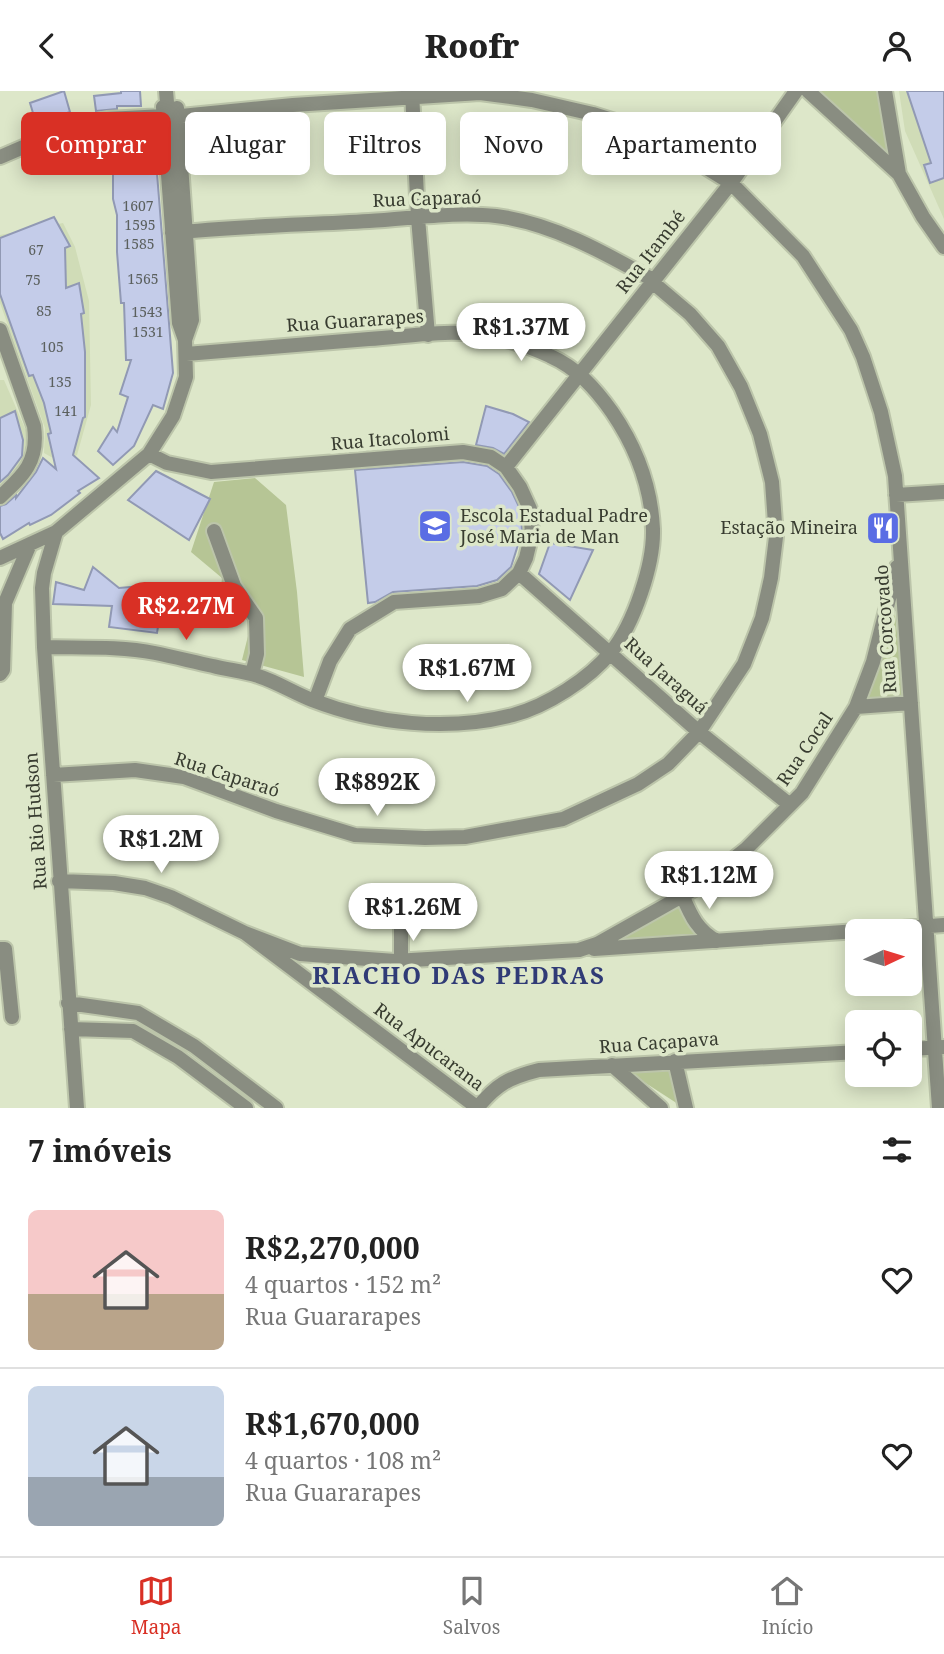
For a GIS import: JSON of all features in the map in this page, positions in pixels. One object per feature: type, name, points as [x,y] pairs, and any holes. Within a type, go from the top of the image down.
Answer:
[{"type":"street","points":[[164,91],[170,112]]},
{"type":"street","points":[[0,558],[56,533],[149,454],[165,431],[180,398],[186,377],[185,347],[192,320],[179,233],[171,116],[176,91]]},
{"type":"street","name":"Rua Itambé","points":[[506,467],[731,183],[796,91]]},
{"type":"street","points":[[808,91],[899,174]]},
{"type":"street","points":[[885,91],[899,174],[923,217],[944,247]]},
{"type":"street","name":"Rua Corcovado","points":[[171,116],[293,98],[480,93],[532,100],[593,114],[647,131],[731,183],[803,256],[854,337],[863,357],[881,412],[891,458],[896,495],[925,927],[939,1047],[939,1108]]},
{"type":"street","points":[[412,94],[418,218],[428,335]]},
{"type":"street","name":"Rua Corcovado","points":[[0,157],[21,148]]},
{"type":"street","name":"Rua Caparaó","points":[[53,775],[135,770],[184,777],[276,811],[355,835],[465,837],[563,819],[638,784],[668,764],[699,732],[744,664],[762,618],[776,537],[772,482],[760,433],[741,387],[718,346],[690,314],[653,280],[608,255],[565,236],[495,216],[418,218],[179,233]]},
{"type":"street","points":[[0,330],[7,364],[34,426],[36,440],[27,470],[0,498]]},
{"type":"street","name":"Rua Guararapes","points":[[44,647],[106,648],[153,653],[252,674],[315,701],[395,722],[433,723],[514,715],[544,703],[573,686],[610,652],[625,629],[648,565],[653,532],[650,500],[640,465],[626,433],[581,374],[553,357],[520,344],[473,334],[185,347]]},
{"type":"street","name":"Rua Itacolomi","points":[[149,454],[167,463],[211,472],[463,452],[491,457],[506,467]]},
{"type":"street","points":[[315,701],[330,661],[350,629],[394,602],[479,596],[502,589],[519,573],[532,533],[530,509],[520,487],[506,467]]},
{"type":"street","points":[[896,495],[944,492]]},
{"type":"street","points":[[214,531],[234,586],[256,618],[257,654],[252,674]]},
{"type":"street","name":"Rua Rio Hudson","points":[[56,533],[42,588],[44,647],[77,1108]]},
{"type":"street","points":[[0,674],[3,670],[5,603],[30,544]]},
{"type":"street","name":"Rua Cocal","points":[[245,933],[300,954],[401,961],[579,950],[597,944],[683,897],[746,849],[802,793],[856,707],[887,614],[900,552]]},
{"type":"street","name":"Rua Jaraguá","points":[[519,573],[699,732],[790,805]]},
{"type":"street","name":"Rua Cocal","points":[[856,707],[911,703]]},
{"type":"street","name":"Rua Apucarana","points":[[60,881],[114,883],[145,888],[171,897],[245,933],[478,1108]]},
{"type":"street","points":[[683,897],[693,919],[705,935],[717,941]]},
{"type":"street","points":[[401,899],[401,961]]},
{"type":"street","points":[[922,927],[944,925]]},
{"type":"street","points":[[579,950],[845,932]]},
{"type":"street","points":[[3,949],[12,1017]]},
{"type":"street","points":[[68,1003],[138,1013],[194,1046],[276,1108]]},
{"type":"street","points":[[71,1028],[133,1031],[178,1057],[246,1108]]},
{"type":"street","name":"Rua Caçapava","points":[[478,1108],[490,1093],[511,1077],[539,1070],[845,1053]]},
{"type":"street","points":[[675,1061],[685,1108]]},
{"type":"street","points":[[612,1065],[661,1108]]},
{"type":"shaded area","points":[[815,91],[878,91],[890,158]]},
{"type":"shaded area","points":[[899,91],[944,91],[944,219],[905,131]]},
{"type":"shaded area","points":[[63,223],[75,247],[89,301],[91,405],[77,455],[62,463],[44,453],[45,428],[0,303],[0,235]]},
{"type":"shaded area","points":[[0,380],[4,380],[27,433],[21,476],[0,492]]},
{"type":"shaded area","points":[[255,478],[286,505],[304,677],[242,660],[252,620],[219,605],[222,578],[191,552],[214,482]]},
{"type":"shaded area","points":[[895,614],[904,698],[867,700]]},
{"type":"shaded area","points":[[682,901],[703,938],[607,944]]},
{"type":"shaded area","points":[[672,1068],[678,1104],[630,1073]]},
{"type":"building","points":[[64,91],[70,112],[33,112],[30,103]]},
{"type":"building","points":[[140,91],[141,106],[117,106],[117,109],[96,111],[94,96]]},
{"type":"building","points":[[907,91],[944,91],[944,178],[930,183],[924,165],[931,163]]},
{"type":"building","points":[[113,175],[157,175],[173,373],[163,409],[153,405],[134,446],[113,465],[98,451],[113,427],[117,432],[128,397],[120,394],[131,360],[126,360],[124,303],[121,303],[117,252],[117,215],[113,199]]},
{"type":"building","points":[[54,217],[70,246],[65,248],[66,288],[79,283],[84,313],[81,314],[85,352],[85,417],[73,455],[99,478],[78,491],[80,493],[51,515],[30,525],[29,523],[3,539],[0,533],[0,506],[16,495],[16,498],[43,458],[56,469],[44,403],[33,375],[29,376],[0,294],[0,238]]},
{"type":"building","points":[[486,406],[529,422],[504,454],[493,448],[476,445]]},
{"type":"building","points":[[15,411],[23,440],[22,456],[0,482],[0,418]]},
{"type":"building","points":[[463,462],[487,466],[499,474],[521,511],[522,532],[511,567],[497,580],[477,586],[393,592],[368,603],[355,470]]},
{"type":"building","points":[[156,471],[210,499],[189,540],[128,500]]},
{"type":"building","name":"Estação Mineira","points":[[874,519],[888,519],[890,537],[874,537]]},
{"type":"building","points":[[550,543],[593,550],[570,600],[539,574]]},
{"type":"building","points":[[93,567],[119,588],[152,585],[152,598],[162,602],[157,633],[109,627],[112,606],[53,604],[56,582],[84,590]]},
{"type":"place","name":"Escola Estadual Padre José Maria de Man","points":[[435,526]]},
{"type":"place","name":"Estação Mineira","points":[[883,528]]},
{"type":"district","name":"RIACHO DAS PEDRAS","points":[[459,976]]}]
